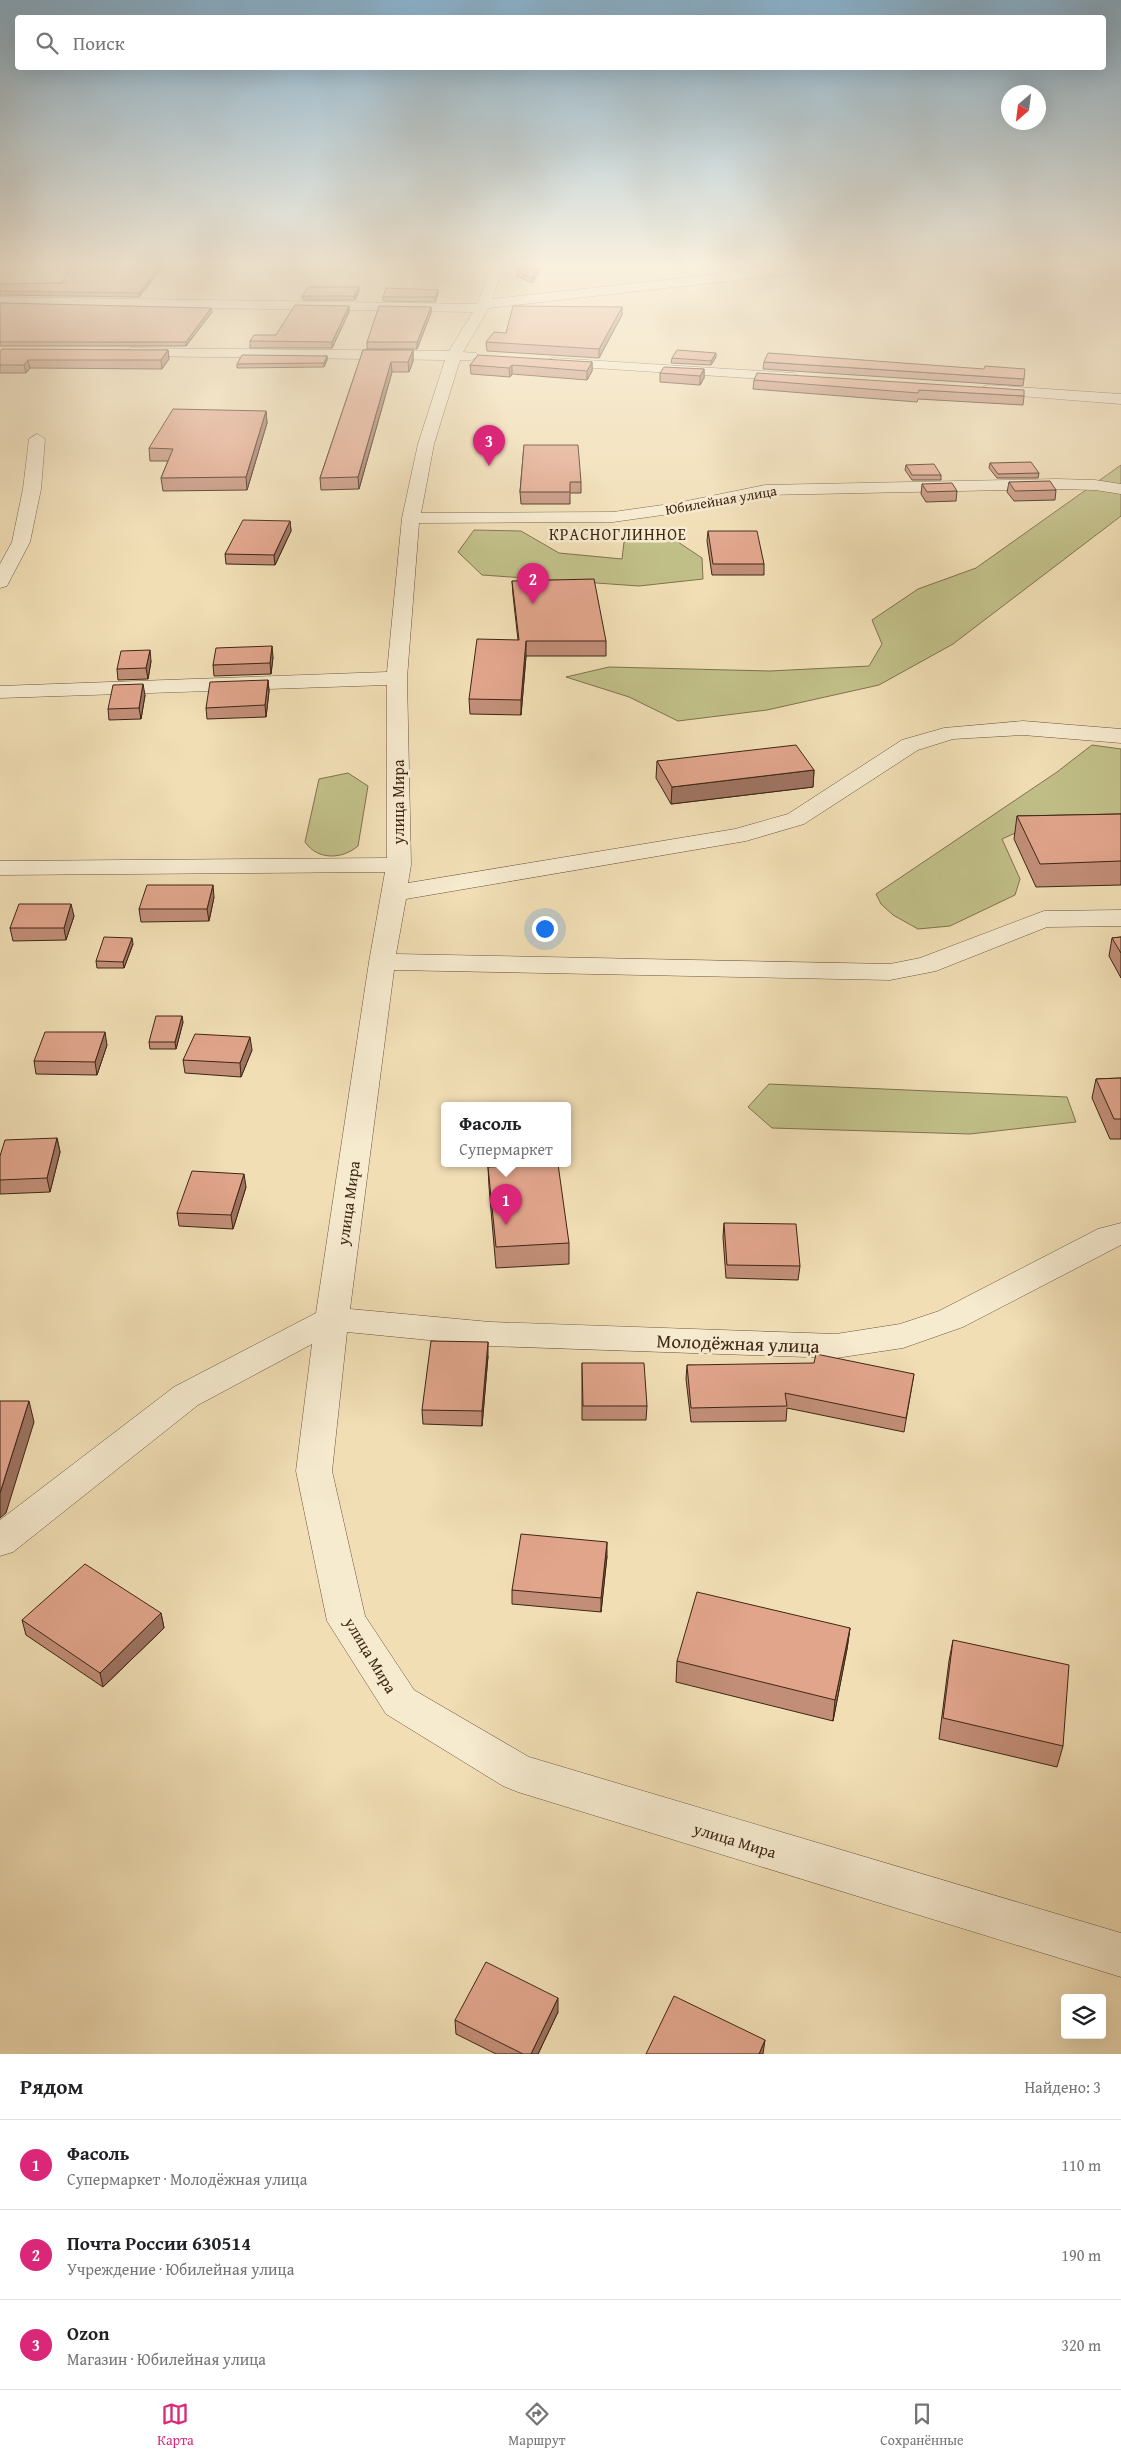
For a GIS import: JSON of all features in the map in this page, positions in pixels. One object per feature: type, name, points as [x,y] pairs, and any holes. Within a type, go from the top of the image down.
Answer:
[{"type":"street","name":"улица Мира","points":[[453,359],[426,444],[411,518],[397,678],[397,879],[382,962],[332,1319],[314,1471],[347,1621],[400,1702],[518,1774],[1121,1955]]},
{"type":"street","points":[[543,361],[812,379]]},
{"type":"street","points":[[972,389],[1121,399]]},
{"type":"street","points":[[0,582],[21,542],[32,490],[37,440]]},
{"type":"street","name":"Юбилейная улица","points":[[411,518],[613,517],[677,508],[765,490],[1057,484],[1095,485],[1121,489]]},
{"type":"street","points":[[0,692],[397,678]]},
{"type":"street","points":[[0,868],[397,879],[738,836],[796,819],[910,745],[952,733],[1023,728],[1121,736]]},
{"type":"street","points":[[382,962],[890,972],[927,965],[1044,918],[1121,918]]},
{"type":"street","name":"Молодёжная улица","points":[[332,1319],[490,1334],[706,1343],[836,1346],[903,1336],[951,1319],[1108,1237],[1121,1234]]},
{"type":"street","points":[[0,1540],[186,1396],[332,1319]]},
{"type":"shaded area","points":[[1121,465],[1121,516],[953,644],[879,685],[767,710],[678,721],[629,697],[566,677],[609,667],[770,671],[869,666],[882,644],[872,620],[918,589],[976,568]]},
{"type":"shaded area","points":[[474,530],[521,531],[559,553],[622,559],[624,542],[669,536],[702,558],[703,579],[639,586],[482,575],[458,552]]},
{"type":"shaded area","points":[[1092,745],[1121,749],[1121,814],[1088,833],[1013,834],[1002,839],[1020,879],[1015,895],[950,926],[918,929],[893,915],[881,904],[876,894],[1057,772]]},
{"type":"shaded area","points":[[348,773],[368,786],[358,846],[345,854],[324,855],[310,848],[305,842],[319,779]]},
{"type":"shaded area","points":[[769,1084],[1067,1097],[1076,1122],[970,1134],[772,1128],[748,1107]]},
{"type":"building","points":[[0,359],[162,359],[28,360],[24,365],[0,365]]},
{"type":"building","points":[[240,359],[326,359],[324,363],[237,364]]},
{"type":"building","points":[[360,359],[409,359],[408,362],[391,362],[358,477],[320,478]]},
{"type":"building","points":[[475,359],[541,359],[592,362],[587,371],[512,365],[509,368],[470,365]]},
{"type":"building","points":[[683,359],[712,359],[711,361]]},
{"type":"building","points":[[765,359],[847,359],[984,369],[985,366],[1025,369],[1024,379],[764,362]]},
{"type":"building","points":[[664,367],[704,369],[700,376],[660,373]]},
{"type":"building","points":[[757,373],[1024,390],[1024,396],[919,390],[918,393],[754,380]]},
{"type":"building","points":[[173,409],[266,411],[246,477],[161,478],[173,449],[149,448]]},
{"type":"building","points":[[524,445],[578,445],[581,482],[570,482],[570,492],[520,492]]},
{"type":"building","points":[[1031,462],[1039,473],[998,474],[990,463]]},
{"type":"building","points":[[934,464],[941,475],[912,475],[906,465]]},
{"type":"building","points":[[1050,481],[1056,490],[1015,491],[1009,482]]},
{"type":"building","points":[[952,483],[957,491],[927,492],[922,484]]},
{"type":"building","points":[[243,520],[290,521],[274,555],[225,554]]},
{"type":"building","points":[[708,531],[757,531],[764,564],[713,564]]},
{"type":"building","points":[[594,579],[606,641],[526,641],[521,700],[469,699],[477,639],[519,640],[512,581]]},
{"type":"building","points":[[272,646],[270,663],[213,665],[216,648]]},
{"type":"building","points":[[150,650],[146,668],[117,669],[121,651]]},
{"type":"building","points":[[268,680],[265,705],[206,708],[210,682]]},
{"type":"building","points":[[143,684],[139,708],[108,709],[113,685]]},
{"type":"building","points":[[796,745],[814,770],[672,787],[657,761]]},
{"type":"building","points":[[1121,814],[1121,861],[1040,864],[1017,816]]},
{"type":"building","points":[[147,885],[213,885],[207,909],[139,909]]},
{"type":"building","points":[[19,904],[71,904],[64,928],[10,928]]},
{"type":"building","points":[[104,937],[132,938],[123,962],[96,961]]},
{"type":"building","points":[[1121,937],[1121,953],[1112,938]]},
{"type":"building","points":[[156,1016],[182,1016],[175,1042],[149,1042]]},
{"type":"building","points":[[45,1032],[105,1032],[95,1062],[34,1061]]},
{"type":"building","points":[[195,1034],[250,1037],[240,1063],[183,1060]]},
{"type":"building","points":[[1121,1078],[1121,1119],[1114,1119],[1096,1079]]},
{"type":"building","points":[[57,1138],[47,1178],[0,1180],[0,1156],[5,1140]]},
{"type":"building","points":[[488,1167],[558,1167],[569,1243],[496,1247]]},
{"type":"building","points":[[192,1171],[244,1174],[231,1215],[177,1213]]},
{"type":"building","points":[[724,1223],[796,1224],[800,1266],[727,1265]]},
{"type":"building","points":[[431,1341],[488,1342],[482,1411],[422,1410]]},
{"type":"building","points":[[816,1354],[914,1374],[906,1418],[785,1393],[787,1406],[691,1408],[687,1365],[814,1363]]},
{"type":"building","points":[[582,1363],[644,1363],[647,1406],[583,1406]]},
{"type":"building","points":[[0,1401],[29,1401],[0,1493]]},
{"type":"building","points":[[521,1534],[607,1542],[601,1598],[512,1590]]},
{"type":"building","points":[[85,1564],[161,1613],[100,1673],[22,1620]]},
{"type":"building","points":[[697,1592],[850,1628],[835,1700],[677,1661]]},
{"type":"building","points":[[953,1640],[1069,1665],[1063,1746],[943,1718]]},
{"type":"building","points":[[486,1962],[558,1998],[531,2054],[523,2054],[455,2020]]},
{"type":"building","points":[[674,1996],[765,2040],[759,2054],[646,2054]]},
{"type":"place","name":"Ozon","points":[[489,466]]},
{"type":"place","name":"Почта России 630514","points":[[533,604]]},
{"type":"place","name":"Фасоль","points":[[506,1225]]},
{"type":"district","name":"КРАСНОГЛИННОЕ","points":[[618,534]]}]
